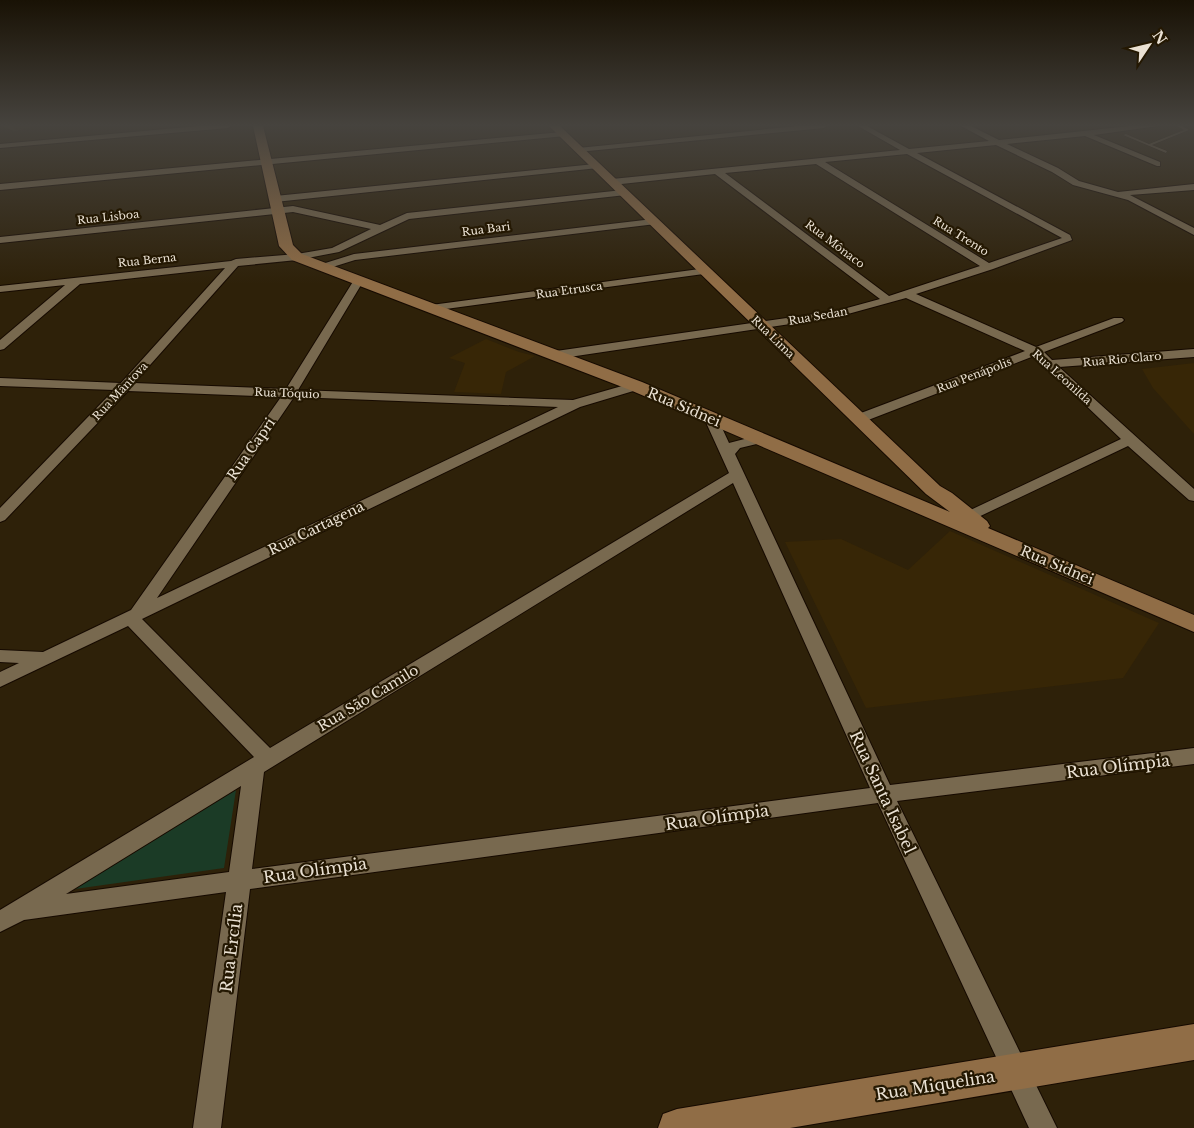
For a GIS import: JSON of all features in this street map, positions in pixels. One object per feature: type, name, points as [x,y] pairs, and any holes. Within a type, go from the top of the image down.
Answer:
[{"type":"main road","points":[[270,179],[287,250],[297,257]]},
{"type":"main road","name":"Rua Lima","points":[[608,179],[932,490],[969,513],[998,540]]},
{"type":"main road","name":"Rua Sidnei","points":[[297,257],[636,386],[1194,624]]},
{"type":"main road","points":[[909,501],[926,499],[932,494],[932,490]]},
{"type":"main road","points":[[909,501],[969,513]]},
{"type":"main road","name":"Rua Miquelina","points":[[677,1128],[1194,1042]]},
{"type":"street","points":[[0,187],[93,179]]},
{"type":"street","points":[[276,205],[492,179]]},
{"type":"street","name":"Rua Berna","points":[[0,289],[236,262],[297,257],[335,250],[407,216],[677,179]]},
{"type":"street","name":"Rua Mônaco","points":[[727,179],[888,300]]},
{"type":"street","name":"Rua Trento","points":[[846,179],[989,267]]},
{"type":"street","name":"Rua Sedan","points":[[556,356],[837,314],[888,300],[1067,240],[1067,237],[959,179]]},
{"type":"street","points":[[1069,179],[1076,183],[1120,193],[1191,229]]},
{"type":"street","points":[[1120,193],[1194,187]]},
{"type":"street","points":[[276,205],[379,228]]},
{"type":"street","name":"Rua Lisboa","points":[[0,240],[276,205]]},
{"type":"street","name":"Rua Bari","points":[[323,266],[343,259],[653,222]]},
{"type":"street","points":[[335,250],[343,259]]},
{"type":"street","name":"Rua Mântova","points":[[0,517],[125,386],[236,262]]},
{"type":"street","name":"Rua Etrusca","points":[[431,308],[706,271]]},
{"type":"street","points":[[0,346],[78,280]]},
{"type":"street","name":"Rua Capri","points":[[134,616],[290,393],[359,280]]},
{"type":"street","name":"Rua Leonilda","points":[[906,294],[1009,338],[1036,352],[1194,497]]},
{"type":"street","name":"Rua Penápolis","points":[[858,419],[1118,320]]},
{"type":"street","points":[[1060,342],[1065,351],[1091,361]]},
{"type":"street","name":"Rua Rio Claro","points":[[1050,364],[1194,353]]},
{"type":"street","name":"Rua Tóquio","points":[[0,382],[575,404]]},
{"type":"street","name":"Rua Cartagena","points":[[0,680],[575,404],[636,386]]},
{"type":"street","name":"Rua Santa Isabel","points":[[712,418],[884,795],[1043,1128]]},
{"type":"street","points":[[727,454],[735,446],[760,439]]},
{"type":"street","points":[[969,513],[1130,440]]},
{"type":"street","name":"Rua São Camilo","points":[[0,922],[737,474]]},
{"type":"street","points":[[134,616],[261,763]]},
{"type":"street","points":[[0,656],[45,658]]},
{"type":"street","name":"Rua Olímpia","points":[[240,880],[1194,756]]},
{"type":"street","name":"Rua Ercília","points":[[207,1128],[240,880],[261,763]]},
{"type":"street","points":[[20,910],[240,880]]},
{"type":"shaded area","points":[[486,339],[535,356],[506,372],[501,394],[454,392],[465,363],[449,358]]},
{"type":"shaded area","points":[[1194,363],[1194,434],[1153,388],[1142,369]]},
{"type":"shaded area","points":[[950,531],[1159,623],[1123,678],[866,708],[785,542],[841,539],[908,570]]},
{"type":"green space","points":[[236,790],[224,868],[75,889]]}]
